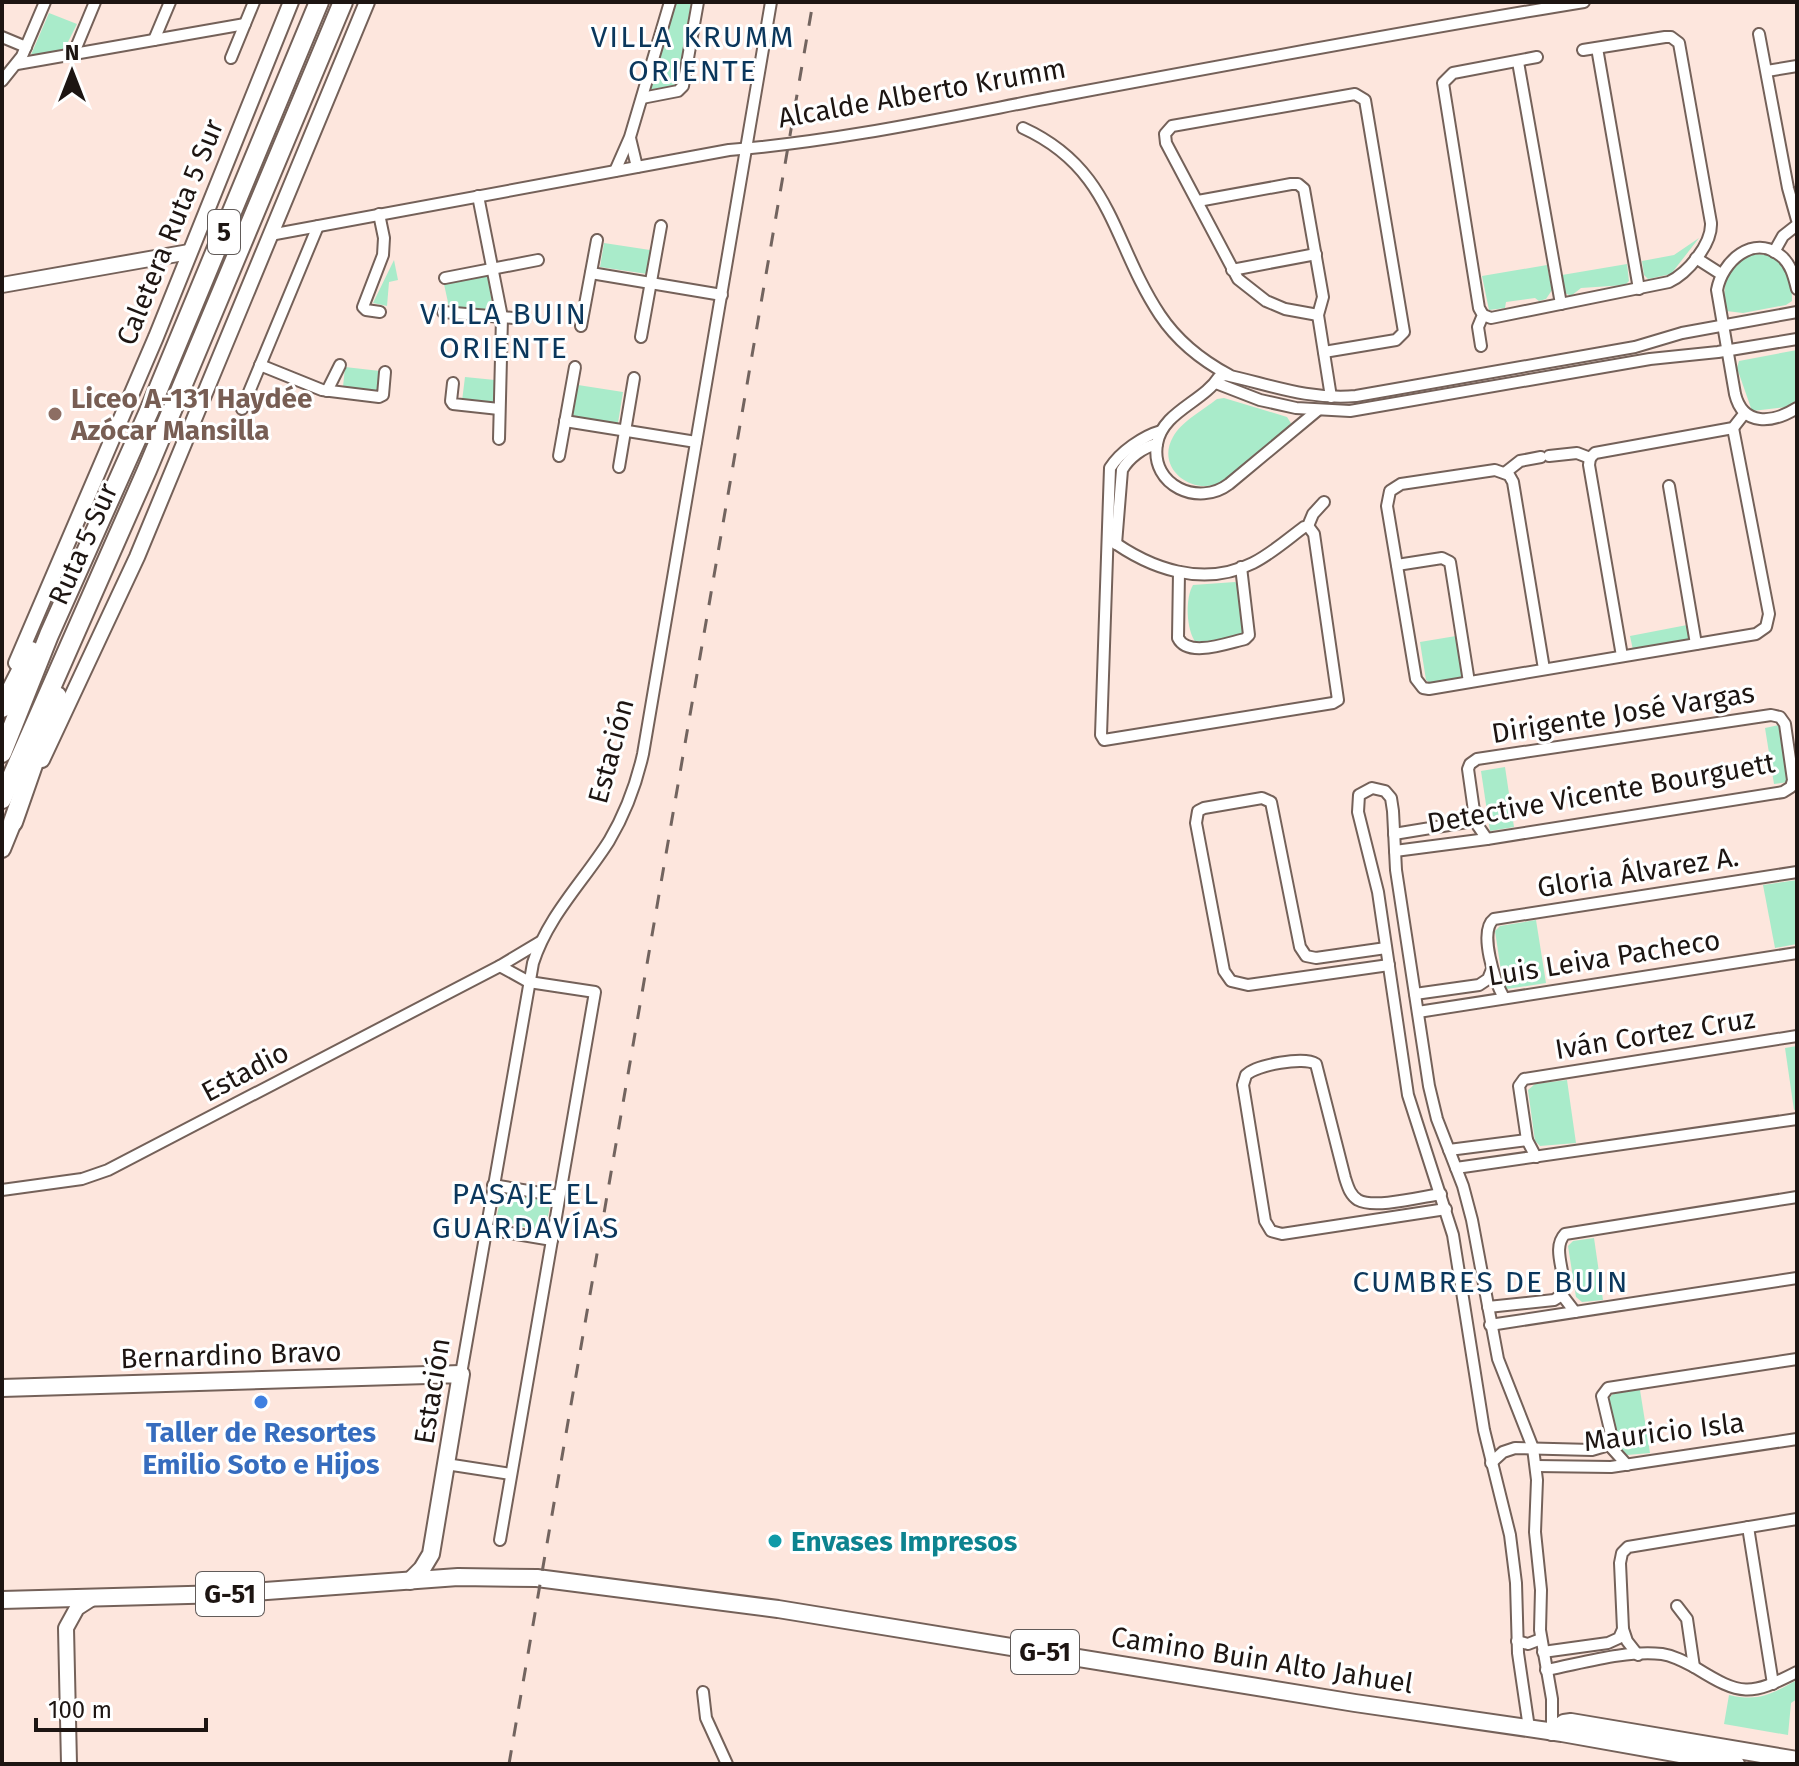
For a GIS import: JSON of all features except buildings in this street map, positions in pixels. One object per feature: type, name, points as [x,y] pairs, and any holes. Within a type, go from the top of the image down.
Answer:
[{"type":"highway","name":"Ruta 5 Sur","points":[[2,753],[49,635],[150,409],[319,2]]},
{"type":"highway","name":"Ruta 5 Sur","points":[[2,799],[174,407],[343,2]]},
{"type":"highway","points":[[2,708],[101,518]]},
{"type":"highway","points":[[13,822],[47,729],[84,611]]},
{"type":"main road","name":"Caletera Ruta 5 Sur","points":[[2,701],[156,337],[291,2]]},
{"type":"main road","points":[[2,849],[137,557],[367,2]]},
{"type":"main road","points":[[2,285],[189,252]]},
{"type":"main road","name":"Bernardino Bravo","points":[[2,1388],[461,1374]]},
{"type":"main road","name":"Estación","points":[[410,1581],[427,1562],[434,1538],[461,1374]]},
{"type":"main road","points":[[434,1538],[442,1562],[458,1577]]},
{"type":"main road","name":"Camino Buin Alto Jahuel","points":[[458,1577],[537,1578],[737,1602],[1355,1703],[1529,1728],[1736,1764]]},
{"type":"main road","name":"G-51","points":[[2,1600],[250,1593],[458,1577]]},
{"type":"main road","points":[[69,1764],[66,1628],[77,1608],[95,1597]]},
{"type":"main road","name":"Camino Buin Alto Jahuel","points":[[1552,1732],[1571,1722],[1797,1760]]},
{"type":"street","points":[[2,81],[17,64],[45,2]]},
{"type":"street","points":[[73,55],[95,2]]},
{"type":"street","points":[[154,40],[170,2]]},
{"type":"street","points":[[231,58],[254,2]]},
{"type":"street","points":[[615,171],[630,137],[670,2]]},
{"type":"street","points":[[642,98],[678,91],[683,86],[698,2]]},
{"type":"street","name":"Estación","points":[[461,1374],[529,982],[540,942],[552,920],[608,843],[621,818],[636,782],[648,729],[771,2]]},
{"type":"street","name":"Alcalde Alberto Krumm","points":[[270,235],[637,167],[975,112],[1383,35],[1584,2]]},
{"type":"street","points":[[17,64],[245,24]]},
{"type":"street","points":[[1759,34],[1797,222],[1783,236],[1774,252]]},
{"type":"street","points":[[2,37],[26,47]]},
{"type":"street","points":[[1537,57],[1453,73],[1444,79],[1442,86],[1479,308],[1483,315],[1491,318],[1674,280],[1696,258],[1710,237],[1712,228],[1679,43],[1665,37],[1583,50]]},
{"type":"street","points":[[1597,48],[1639,289]]},
{"type":"street","points":[[1518,62],[1561,304]]},
{"type":"street","points":[[1767,71],[1797,66]]},
{"type":"street","points":[[1318,315],[1285,309],[1245,287],[1232,270],[1166,143],[1165,134],[1172,126],[1355,94],[1363,97],[1367,104],[1405,328],[1403,335],[1396,340],[1324,352]]},
{"type":"street","points":[[1023,128],[1053,145],[1085,174],[1110,212],[1148,295],[1189,349],[1229,375],[1281,391],[1331,397],[1388,391],[1635,347],[1682,333],[1797,312]]},
{"type":"street","points":[[630,137],[637,167]]},
{"type":"street","points":[[1198,201],[1298,184],[1305,193],[1323,297],[1318,315],[1331,397]]},
{"type":"street","points":[[478,196],[502,317],[499,439]]},
{"type":"street","points":[[379,214],[384,238],[383,255],[363,307],[380,312]]},
{"type":"street","points":[[242,409],[318,226]]},
{"type":"street","points":[[641,337],[661,226]]},
{"type":"street","points":[[581,326],[597,240]]},
{"type":"street","points":[[1797,289],[1790,267],[1782,256],[1774,252],[1748,250],[1731,259],[1721,274],[1717,290],[1737,403],[1744,414],[1763,419],[1797,408]]},
{"type":"street","points":[[1232,270],[1316,254]]},
{"type":"street","points":[[1696,258],[1721,274]]},
{"type":"street","points":[[445,278],[538,260]]},
{"type":"street","points":[[591,273],[722,295]]},
{"type":"street","points":[[443,312],[525,319]]},
{"type":"street","points":[[1481,346],[1478,327],[1483,315]]},
{"type":"street","points":[[1216,383],[1260,400],[1318,410],[1350,411],[1650,359],[1727,351],[1797,339]]},
{"type":"street","points":[[260,365],[327,391],[380,397],[383,395],[385,372]]},
{"type":"street","points":[[327,391],[340,365]]},
{"type":"street","points":[[559,456],[575,367]]},
{"type":"street","points":[[1229,375],[1219,377],[1161,431],[1157,444],[1158,463],[1171,483],[1184,492],[1206,494],[1224,487],[1318,410]]},
{"type":"street","points":[[619,467],[634,378]]},
{"type":"street","points":[[453,383],[453,404],[499,409]]},
{"type":"street","points":[[1388,391],[1386,400],[1392,405]]},
{"type":"street","points":[[1622,656],[1590,458],[1595,453],[1733,428],[1744,414]]},
{"type":"street","points":[[565,421],[696,442]]},
{"type":"street","points":[[1544,669],[1513,482],[1506,472],[1495,470],[1401,484],[1393,488],[1387,500],[1417,682],[1429,689],[1756,634],[1766,627],[1769,619],[1733,428]]},
{"type":"street","points":[[1112,541],[1110,468],[1116,459],[1143,438],[1161,431]]},
{"type":"street","points":[[1157,444],[1138,454],[1122,470],[1112,541],[1101,735],[1106,740],[1338,700],[1314,534],[1308,526]]},
{"type":"street","points":[[1506,472],[1515,463],[1545,457],[1577,453],[1590,458]]},
{"type":"street","points":[[1669,486],[1696,644]]},
{"type":"street","points":[[1112,541],[1141,560],[1179,572],[1208,574],[1241,567],[1261,558],[1308,526],[1313,514],[1324,502]]},
{"type":"street","points":[[1397,565],[1442,558],[1450,562],[1469,682]]},
{"type":"street","points":[[1179,572],[1178,638],[1182,645],[1192,649],[1245,639],[1249,635],[1241,567]]},
{"type":"street","name":"Dirigente José Vargas","points":[[1487,839],[1478,826],[1468,769],[1477,759],[1771,715],[1780,717]]},
{"type":"street","name":"Detective Vicente Bourguett","points":[[1395,851],[1786,791],[1792,784],[1793,776],[1785,724],[1780,717]]},
{"type":"street","points":[[1529,1728],[1517,1641],[1514,1558],[1506,1514],[1491,1463],[1451,1228],[1417,1127],[1404,1068],[1378,892],[1358,812],[1357,799],[1362,791],[1377,788],[1388,795],[1392,803],[1399,889],[1433,1105],[1472,1220],[1490,1325],[1502,1371],[1527,1426],[1533,1448],[1541,1639],[1552,1699],[1552,1732]]},
{"type":"street","points":[[1313,975],[1308,956],[1300,947],[1271,802],[1262,798],[1204,808],[1196,813],[1228,978],[1234,983],[1248,985],[1389,965]]},
{"type":"street","name":"Dirigente José Vargas","points":[[1470,819],[1474,807]]},
{"type":"street","name":"Detective Vicente Bourguett","points":[[1394,834],[1461,824],[1470,819]]},
{"type":"street","name":"Gloria Álvarez A.","points":[[1492,967],[1486,932],[1488,923],[1497,918],[1797,872]]},
{"type":"street","points":[[1378,892],[1399,889]]},
{"type":"street","name":"Estadio","points":[[2,1190],[82,1179],[108,1170],[500,966],[540,942]]},
{"type":"street","points":[[1292,978],[1308,956],[1386,948]]},
{"type":"street","name":"Luis Leiva Pacheco","points":[[1418,1012],[1797,953]]},
{"type":"street","points":[[500,966],[529,982],[595,992],[500,1540]]},
{"type":"street","points":[[1492,967],[1504,998]]},
{"type":"street","name":"Luis Leiva Pacheco","points":[[1415,994],[1479,985],[1488,979],[1492,967]]},
{"type":"street","name":"Iván Cortez Cruz","points":[[1527,1140],[1519,1090],[1521,1082],[1527,1078],[1797,1036]]},
{"type":"street","points":[[1441,1194],[1373,1203],[1359,1200],[1349,1191],[1318,1067],[1314,1063],[1304,1060],[1255,1069],[1244,1078],[1265,1221],[1271,1231],[1282,1234],[1446,1209]]},
{"type":"street","points":[[1404,1068],[1425,1065]]},
{"type":"street","points":[[1456,1168],[1797,1119]]},
{"type":"street","points":[[1449,1150],[1527,1140],[1536,1157]]},
{"type":"street","points":[[493,1185],[559,1196]]},
{"type":"street","points":[[1488,1307],[1554,1300],[1562,1295],[1565,1286],[1559,1246],[1565,1234],[1797,1197]]},
{"type":"street","points":[[1354,1223],[1359,1200]]},
{"type":"street","points":[[1451,1228],[1459,1221],[1472,1220]]},
{"type":"street","points":[[486,1229],[552,1240]]},
{"type":"street","points":[[1490,1325],[1797,1278]]},
{"type":"street","points":[[1562,1295],[1575,1312]]},
{"type":"street","points":[[1627,1465],[1609,1445],[1611,1434],[1603,1401],[1604,1392],[1611,1386],[1797,1359]]},
{"type":"street","name":"Mauricio Isla","points":[[1536,1466],[1627,1465],[1797,1439]]},
{"type":"street","name":"Mauricio Isla","points":[[1491,1463],[1508,1450],[1592,1450],[1609,1445]]},
{"type":"street","points":[[446,1464],[511,1474]]},
{"type":"street","points":[[1638,1655],[1627,1641],[1623,1629],[1620,1563],[1622,1553],[1628,1547],[1797,1519]]},
{"type":"street","points":[[1748,1527],[1773,1684]]},
{"type":"street","points":[[1677,1606],[1687,1619],[1694,1667]]},
{"type":"street","points":[[1543,1652],[1608,1643],[1619,1638],[1623,1629]]},
{"type":"street","points":[[1517,1641],[1528,1644],[1541,1639]]},
{"type":"street","points":[[1546,1670],[1638,1655],[1672,1656],[1720,1683],[1744,1691],[1773,1684],[1797,1672]]},
{"type":"street","points":[[703,1692],[706,1718],[727,1764]]},
{"type":"green space","points":[[677,2],[691,2],[677,85],[648,90]]},
{"type":"green space","points":[[49,13],[77,24],[63,52],[30,57]]},
{"type":"green space","points":[[1699,238],[1671,274],[1648,279],[1644,275],[1642,261],[1674,255]]},
{"type":"green space","points":[[604,243],[650,250],[647,274],[600,267]]},
{"type":"green space","points":[[1755,254],[1773,258],[1784,268],[1792,301],[1786,305],[1743,313],[1726,311],[1724,292],[1728,276],[1738,263]]},
{"type":"green space","points":[[394,260],[398,280],[389,282],[387,306],[373,303]]},
{"type":"green space","points":[[1627,264],[1629,281],[1625,285],[1581,288],[1571,296],[1565,293],[1562,275]]},
{"type":"green space","points":[[1547,265],[1552,290],[1546,299],[1506,302],[1505,308],[1489,310],[1482,276]]},
{"type":"green space","points":[[488,275],[493,312],[449,307],[444,284]]},
{"type":"green space","points":[[1797,350],[1797,400],[1786,407],[1752,411],[1737,368],[1739,361]]},
{"type":"green space","points":[[345,367],[380,371],[378,391],[343,387]]},
{"type":"green space","points":[[465,377],[495,380],[493,404],[462,401]]},
{"type":"green space","points":[[578,385],[623,392],[618,423],[573,416]]},
{"type":"green space","points":[[1224,398],[1287,417],[1292,425],[1223,482],[1211,486],[1189,483],[1173,469],[1169,459],[1173,437],[1193,416],[1217,399]]},
{"type":"green space","points":[[1235,582],[1241,587],[1247,631],[1242,636],[1196,643],[1188,614],[1193,585]]},
{"type":"green space","points":[[1687,625],[1689,639],[1633,650],[1630,636]]},
{"type":"green space","points":[[1456,636],[1463,679],[1432,684],[1426,680],[1420,642]]},
{"type":"green space","points":[[1779,725],[1788,782],[1774,784],[1765,728]]},
{"type":"green space","points":[[1505,767],[1514,827],[1490,831],[1481,771]]},
{"type":"green space","points":[[1797,880],[1797,944],[1775,948],[1763,885]]},
{"type":"green space","points":[[1536,920],[1546,983],[1507,989],[1503,984],[1495,931],[1500,926]]},
{"type":"green space","points":[[1797,1046],[1797,1109],[1794,1110],[1785,1048]]},
{"type":"green space","points":[[1567,1080],[1576,1143],[1540,1146],[1535,1141],[1528,1090],[1535,1084]]},
{"type":"green space","points":[[502,1191],[551,1201],[545,1232],[496,1220]]},
{"type":"green space","points":[[1594,1238],[1603,1300],[1582,1302],[1576,1297],[1568,1246],[1573,1241]]},
{"type":"green space","points":[[1640,1390],[1650,1453],[1627,1455],[1619,1446],[1608,1399],[1615,1392]]},
{"type":"green space","points":[[1797,1680],[1797,1699],[1791,1703],[1788,1735],[1724,1724],[1729,1695],[1749,1698],[1765,1695]]},
{"type":"railway","points":[[509,1764],[813,2]]},
{"type":"place","name":"Liceo A-131 Haydée Azócar Mansilla","points":[[55,414]]},
{"type":"place","name":"Taller de Resortes Emilio Soto e Hijos","points":[[261,1402]]},
{"type":"place","name":"Envases Impresos","points":[[775,1541]]},
{"type":"district","name":"VILLA KRUMM ORIENTE","points":[[693,54]]},
{"type":"district","name":"VILLA BUIN ORIENTE","points":[[504,331]]},
{"type":"district","name":"PASAJE EL GUARDAVÍAS","points":[[526,1211]]},
{"type":"district","name":"CUMBRES DE BUIN","points":[[1491,1282]]}]
